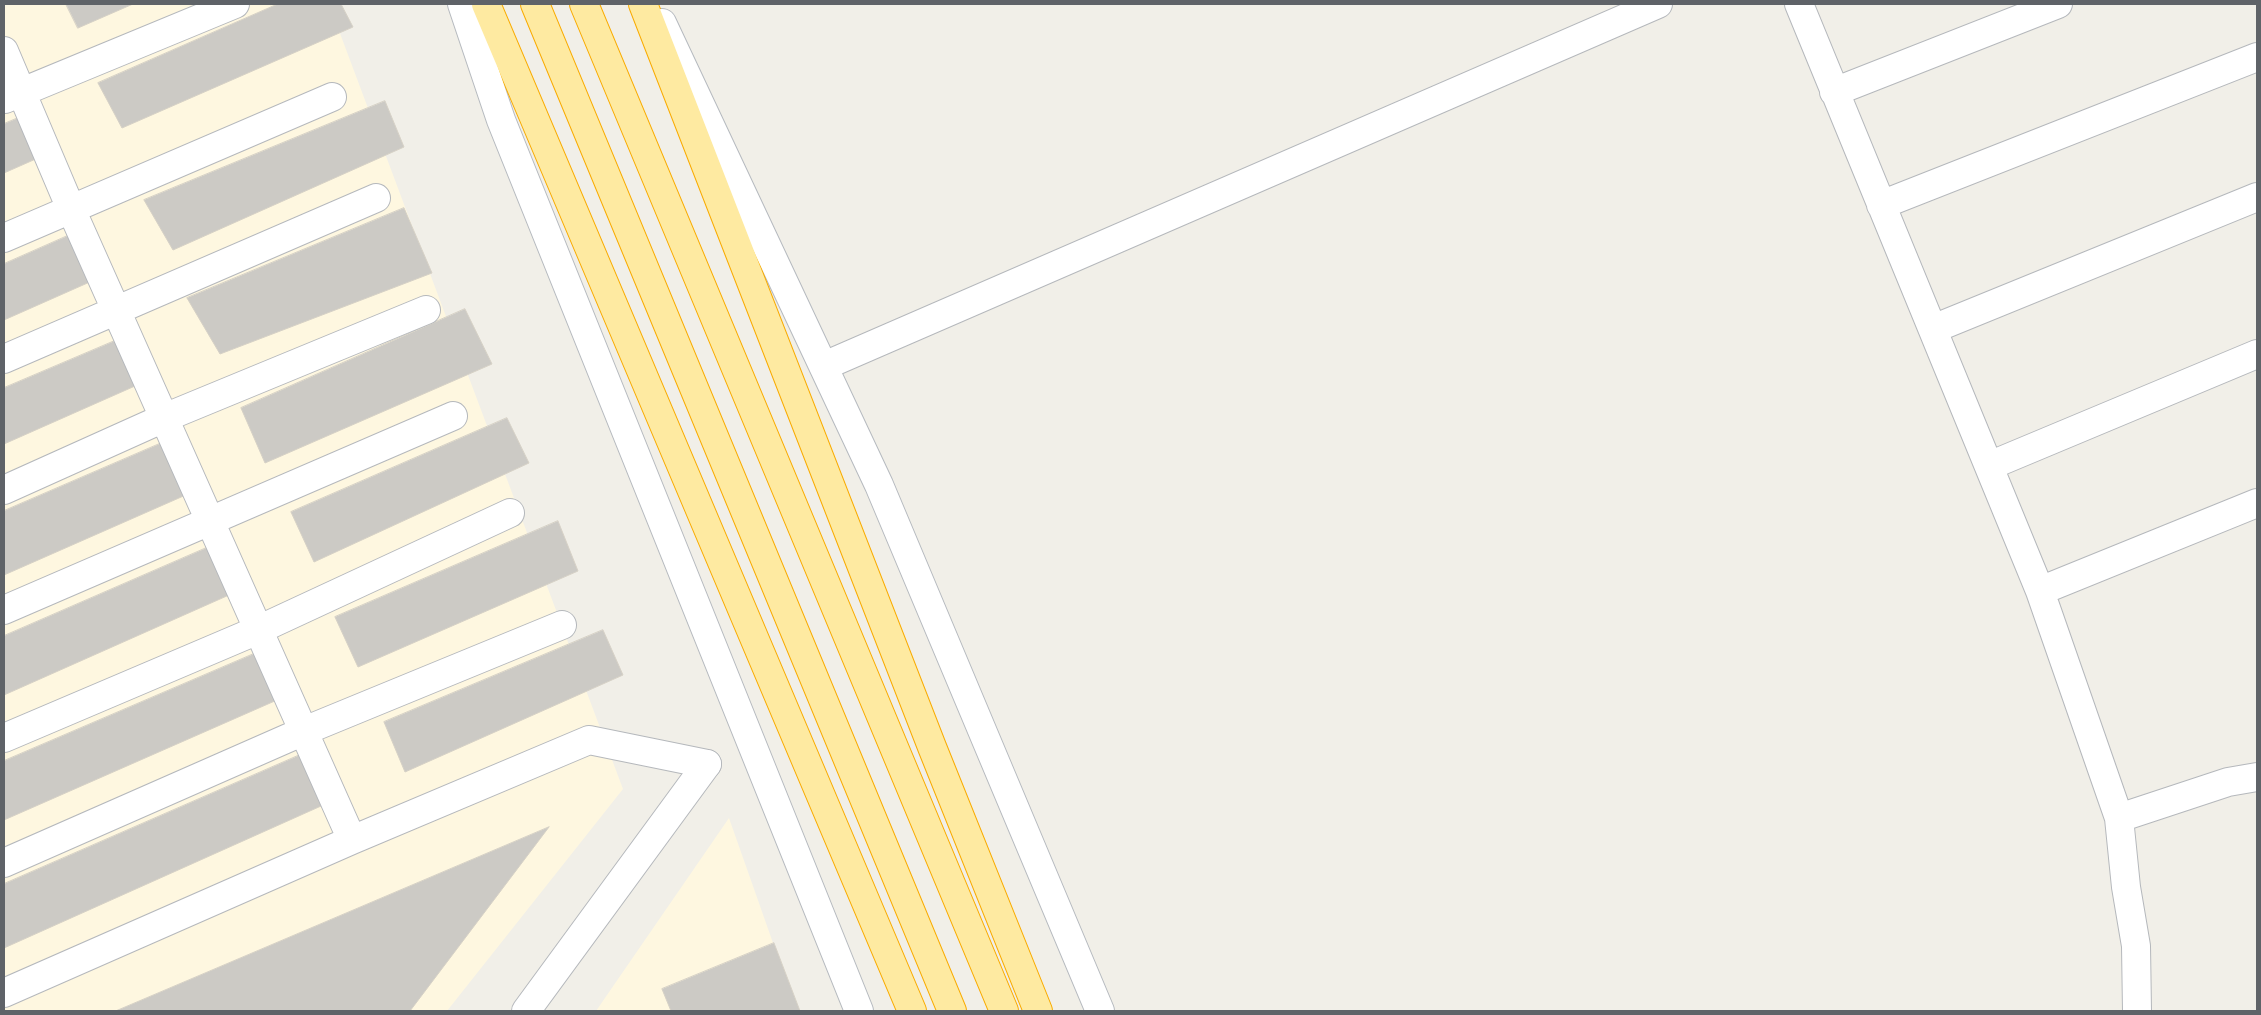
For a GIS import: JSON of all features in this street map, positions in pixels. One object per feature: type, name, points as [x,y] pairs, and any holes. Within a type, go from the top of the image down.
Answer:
[{"type":"highway","points":[[486,4],[912,1011]]},
{"type":"highway","points":[[534,4],[952,1011]]},
{"type":"highway","points":[[584,4],[1004,1011]]},
{"type":"highway","points":[[643,4],[928,738],[1038,1011]]},
{"type":"street","points":[[12,96],[235,4]]},
{"type":"street","points":[[462,4],[501,120],[859,1011]]},
{"type":"street","points":[[653,4],[879,485],[1100,1011]]},
{"type":"street","points":[[824,366],[1658,4]]},
{"type":"street","points":[[1799,4],[2040,591],[2119,818],[2126,887],[2136,946],[2137,1011]]},
{"type":"street","points":[[1834,92],[2058,4]]},
{"type":"street","points":[[4,52],[12,96],[71,209],[352,840]]},
{"type":"street","points":[[1881,206],[2257,58]]},
{"type":"street","points":[[4,238],[332,98]]},
{"type":"street","points":[[1932,329],[2257,197]]},
{"type":"street","points":[[4,359],[376,198]]},
{"type":"street","points":[[4,490],[164,418],[426,310]]},
{"type":"street","points":[[1989,466],[2257,354]]},
{"type":"street","points":[[4,610],[453,416]]},
{"type":"street","points":[[2040,591],[2257,503]]},
{"type":"street","points":[[4,738],[258,630],[510,513]]},
{"type":"street","points":[[4,863],[304,731],[562,625]]},
{"type":"street","points":[[4,993],[352,840],[589,740],[707,764],[526,1011]]},
{"type":"street","points":[[2119,818],[2228,782],[2257,777]]},
{"type":"shaded area","points":[[4,4],[329,4],[623,789],[447,1011],[4,1011]]},
{"type":"shaded area","points":[[729,818],[797,1011],[596,1011]]},
{"type":"building","points":[[66,4],[133,4],[78,28]]},
{"type":"building","points":[[278,4],[341,4],[353,27],[122,128],[98,83]]},
{"type":"building","points":[[385,101],[404,147],[173,250],[144,200]]},
{"type":"building","points":[[30,113],[47,154],[4,173],[4,124]]},
{"type":"building","points":[[404,208],[432,273],[220,354],[187,298]]},
{"type":"building","points":[[72,234],[92,281],[4,320],[4,264]]},
{"type":"building","points":[[465,309],[492,364],[265,463],[241,408]]},
{"type":"building","points":[[117,340],[135,386],[4,444],[4,388]]},
{"type":"building","points":[[507,418],[529,463],[314,562],[291,512]]},
{"type":"building","points":[[164,442],[188,494],[4,575],[4,511]]},
{"type":"building","points":[[558,521],[578,571],[358,667],[335,617]]},
{"type":"building","points":[[211,546],[229,595],[4,695],[4,636]]},
{"type":"building","points":[[603,630],[623,675],[405,772],[384,722]]},
{"type":"building","points":[[256,653],[277,700],[4,820],[4,761]]},
{"type":"building","points":[[300,755],[321,806],[4,948],[4,884]]},
{"type":"building","points":[[549,827],[410,1011],[116,1011]]},
{"type":"building","points":[[774,943],[800,1011],[671,1011],[662,989]]}]
